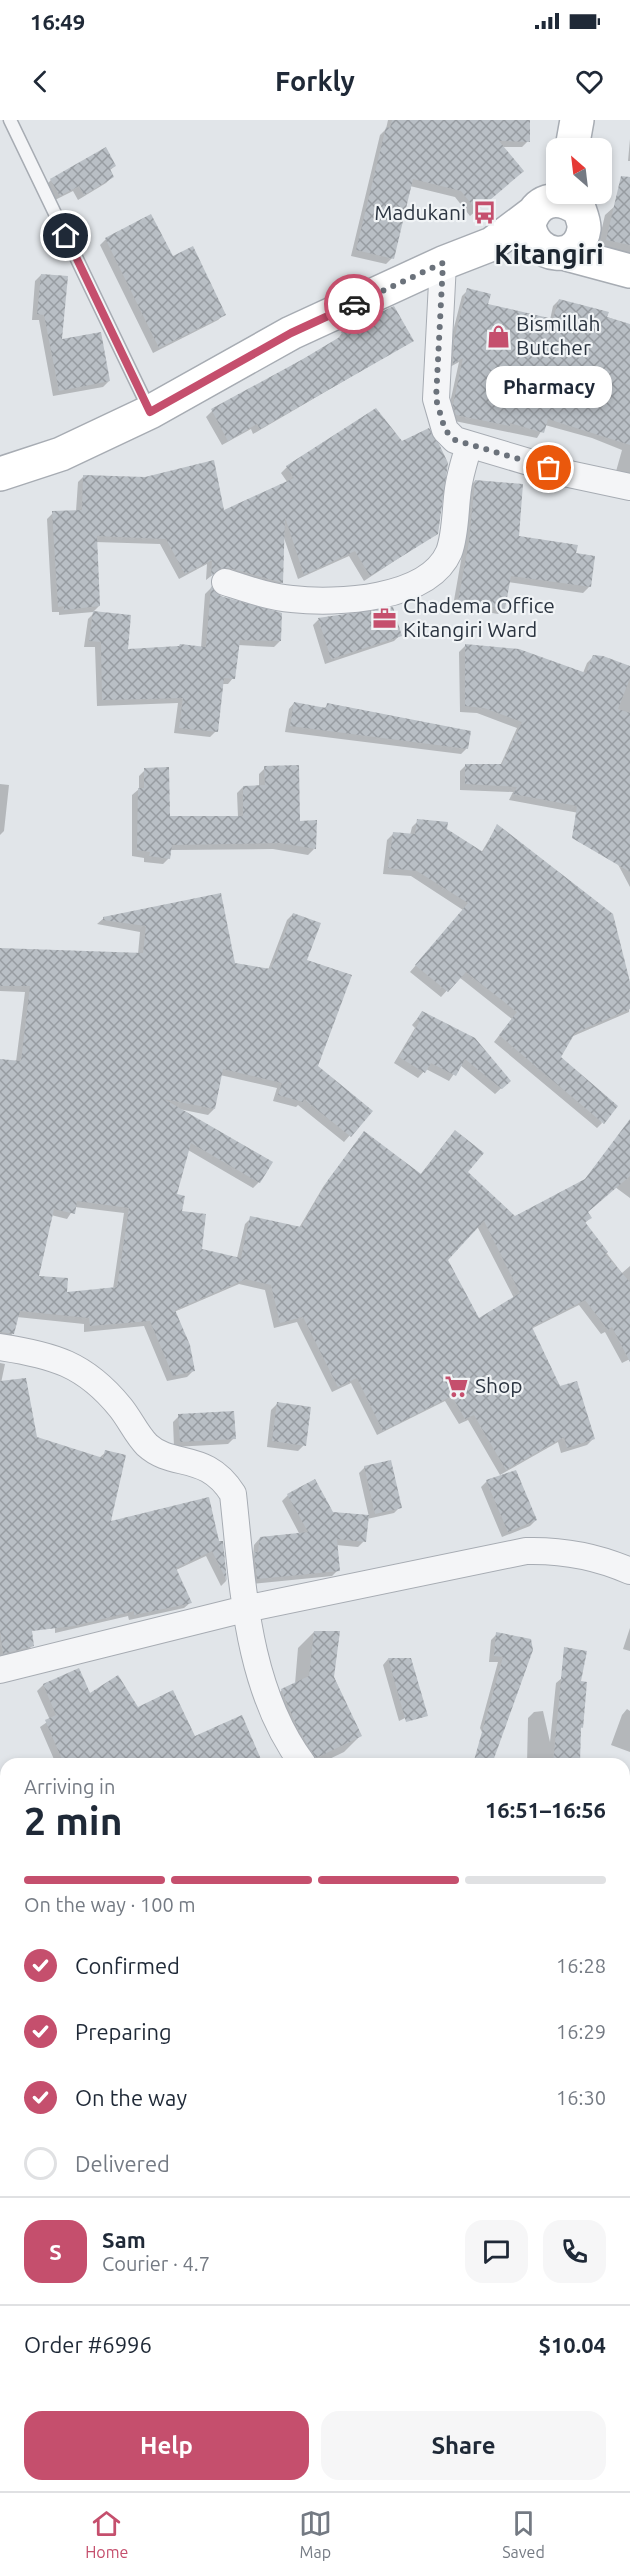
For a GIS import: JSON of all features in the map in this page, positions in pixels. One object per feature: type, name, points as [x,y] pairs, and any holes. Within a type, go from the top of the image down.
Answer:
[{"type":"street","points":[[574,138],[577,120]]},
{"type":"street","points":[[0,474],[61,454],[150,412],[291,333],[443,263],[559,216],[624,269]]},
{"type":"street","points":[[443,263],[436,399],[445,430],[455,440],[469,445],[569,474],[630,488]]},
{"type":"street","points":[[225,582],[289,599],[315,601],[348,599],[408,589],[429,578],[449,552],[458,487],[469,445]]},
{"type":"street","points":[[0,1347],[41,1353],[73,1365],[95,1380],[121,1408],[147,1445],[165,1455],[209,1468],[225,1481],[233,1494],[245,1609],[274,1716],[299,1758]]},
{"type":"street","points":[[0,1670],[245,1609],[526,1551],[556,1550],[587,1555],[630,1571]]},
{"type":"lane","points":[[10,120],[150,412]]},
{"type":"building","points":[[392,120],[530,120],[530,142],[499,141],[524,171],[477,211],[461,191],[413,179],[394,259],[356,250],[386,127],[390,128]]},
{"type":"building","points":[[106,147],[116,166],[110,169],[114,177],[84,195],[79,186],[60,196],[50,179]]},
{"type":"building","points":[[621,176],[630,177],[630,245],[606,240]]},
{"type":"building","points":[[151,214],[173,256],[193,246],[226,315],[159,348],[105,238]]},
{"type":"building","points":[[41,274],[68,276],[62,339],[101,332],[110,381],[59,391],[44,315],[37,314]]},
{"type":"building","points":[[467,288],[491,294],[488,304],[553,319],[559,299],[609,312],[607,317],[630,324],[630,445],[548,419],[544,433],[510,423],[510,426],[456,415],[453,405],[463,358],[453,364],[454,340]]},
{"type":"building","points":[[394,306],[414,341],[260,429],[257,424],[228,441],[211,409],[303,359],[343,335],[341,332],[355,324]]},
{"type":"building","points":[[376,408],[402,441],[429,428],[440,446],[448,463],[438,534],[370,576],[355,551],[304,575],[285,517],[283,583],[229,568],[221,568],[211,576],[212,560],[185,574],[166,539],[97,536],[100,606],[64,610],[64,606],[58,607],[52,511],[82,510],[83,475],[145,477],[214,460],[224,510],[294,478],[286,466]]},
{"type":"building","points":[[475,480],[523,484],[519,536],[578,545],[576,553],[595,556],[591,587],[511,576],[505,609],[458,601],[469,542]]},
{"type":"building","points":[[211,586],[220,596],[282,613],[281,641],[240,640],[235,679],[224,678],[218,732],[179,728],[183,698],[102,700],[101,642],[89,641],[93,611],[131,615],[128,649],[179,646],[180,644],[206,647]]},
{"type":"building","points":[[393,607],[402,636],[331,659],[318,618]]},
{"type":"building","points":[[465,644],[519,649],[586,673],[593,655],[603,656],[630,666],[630,678],[618,709],[630,713],[630,872],[572,838],[577,806],[513,794],[517,787],[465,784],[465,764],[502,764],[522,722],[484,708],[465,706]]},
{"type":"building","points":[[294,702],[326,708],[327,703],[471,731],[468,749],[290,726]]},
{"type":"building","points":[[299,765],[300,821],[317,820],[316,849],[280,843],[172,845],[170,859],[149,856],[150,852],[137,850],[138,788],[144,788],[144,768],[169,767],[170,816],[243,816],[243,786],[265,785],[264,766]]},
{"type":"building","points":[[417,819],[448,822],[447,829],[483,852],[497,824],[613,914],[630,982],[630,1009],[575,1033],[561,1057],[618,1106],[604,1124],[499,1035],[517,1012],[466,972],[448,992],[415,965],[468,903],[417,871],[388,868],[393,832],[415,834]]},
{"type":"building","points":[[221,893],[235,963],[271,969],[293,913],[321,923],[307,960],[352,975],[318,1066],[373,1111],[351,1137],[304,1099],[303,1102],[278,1095],[282,1083],[223,1069],[215,1109],[164,1099],[273,1162],[260,1183],[191,1143],[177,1194],[185,1196],[182,1211],[206,1214],[202,1249],[241,1258],[250,1216],[301,1227],[328,1180],[364,1131],[421,1174],[455,1130],[484,1153],[468,1172],[515,1216],[585,1179],[630,1119],[630,1176],[588,1212],[592,1218],[585,1222],[608,1252],[605,1254],[630,1282],[630,1362],[612,1327],[608,1330],[585,1300],[532,1327],[560,1386],[577,1381],[595,1439],[567,1448],[564,1437],[506,1470],[474,1415],[465,1419],[452,1396],[383,1431],[357,1378],[338,1387],[303,1317],[280,1323],[271,1285],[246,1279],[175,1310],[190,1345],[195,1371],[173,1376],[150,1321],[90,1326],[89,1318],[20,1311],[14,1334],[0,1332],[0,1059],[21,1061],[30,986],[0,986],[0,948],[143,953],[146,926],[103,920],[103,917]],"holes":[[[77,1201],[129,1208],[117,1287],[67,1292],[68,1278],[39,1276],[54,1209],[75,1214]],[[484,1221],[520,1293],[479,1318],[448,1260]]]},
{"type":"building","points":[[422,1011],[475,1038],[511,1081],[502,1089],[465,1059],[456,1076],[431,1063],[425,1073],[399,1057],[420,1021],[417,1019]]},
{"type":"building","points":[[26,1378],[37,1437],[103,1458],[105,1450],[126,1455],[111,1521],[209,1497],[219,1541],[223,1541],[227,1581],[212,1551],[176,1568],[192,1603],[134,1615],[134,1611],[74,1626],[32,1631],[34,1646],[3,1654],[0,1630],[0,1381]]},
{"type":"building","points":[[277,1402],[311,1407],[306,1446],[272,1441]]},
{"type":"building","points":[[234,1411],[236,1439],[180,1442],[178,1414]]},
{"type":"building","points":[[391,1460],[402,1508],[375,1514],[364,1466]]},
{"type":"building","points":[[516,1470],[537,1520],[508,1532],[486,1480]]},
{"type":"building","points":[[315,1479],[333,1512],[369,1515],[366,1542],[337,1539],[340,1571],[257,1579],[254,1552],[258,1552],[260,1537],[308,1532],[287,1494]]},
{"type":"building","points":[[314,1631],[340,1631],[334,1677],[362,1736],[316,1758],[297,1727],[281,1689],[309,1676]]},
{"type":"building","points":[[496,1632],[531,1639],[533,1650],[494,1758],[475,1758],[503,1657],[494,1656]]},
{"type":"building","points":[[564,1647],[587,1651],[581,1681],[587,1682],[583,1728],[581,1727],[580,1758],[554,1758]]},
{"type":"building","points":[[388,1658],[411,1658],[428,1716],[406,1722]]},
{"type":"building","points":[[79,1668],[90,1693],[118,1675],[138,1707],[173,1690],[195,1736],[242,1715],[260,1758],[61,1758],[45,1720],[56,1715],[43,1684]]},
{"type":"way so far","points":[[354,304],[443,263],[436,361],[436,399],[445,430],[455,440],[549,468]]},
{"type":"place","name":"Madukani","points":[[484,213]]},
{"type":"place","name":"Bismillah Butcher","points":[[498,336]]},
{"type":"place","name":"Pharmacy","points":[[549,468]]},
{"type":"place","name":"Chadema Office Kitangiri Ward","points":[[385,618]]},
{"type":"place","name":"Shop","points":[[457,1386]]},
{"type":"district","name":"Kitangiri","points":[[549,255]]},
{"type":"route","points":[[66,236],[150,412],[291,333],[354,304]]}]
